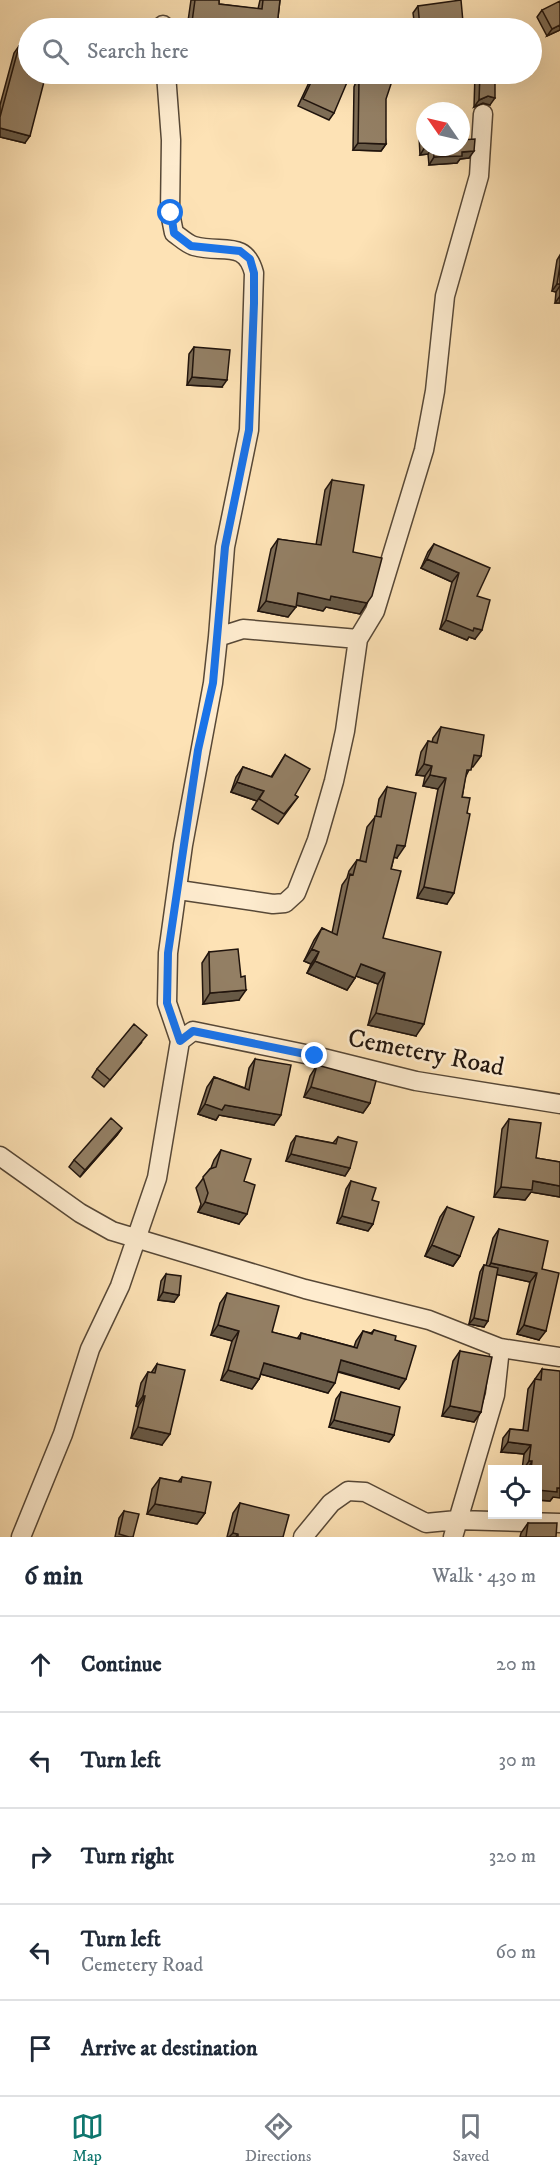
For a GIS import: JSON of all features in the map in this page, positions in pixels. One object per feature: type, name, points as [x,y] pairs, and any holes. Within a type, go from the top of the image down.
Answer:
[{"type":"street","points":[[21,1537],[63,1434],[90,1349],[120,1286],[157,1178],[180,1041],[167,1003],[168,953],[179,890],[185,834],[213,683],[225,547],[249,430],[254,273],[250,259],[240,251],[191,246],[174,233],[171,213],[171,140],[167,84]]},
{"type":"street","points":[[179,890],[273,904],[285,903],[296,893],[317,840],[334,781],[352,689],[358,639],[375,611],[424,450],[435,391],[445,296],[479,176],[483,114]]},
{"type":"street","points":[[218,637],[243,629],[358,639]]},
{"type":"street","name":"Cemetery Road","points":[[180,1041],[193,1031],[315,1056],[416,1081],[560,1104]]},
{"type":"street","points":[[0,1156],[80,1213],[112,1231],[305,1289],[429,1320],[500,1348],[560,1357]]},
{"type":"street","points":[[455,1528],[495,1395],[500,1348]]},
{"type":"street","points":[[303,1537],[331,1503],[348,1491],[365,1492],[426,1523],[455,1528],[560,1523]]},
{"type":"building","points":[[195,0],[219,0],[219,4],[262,9],[263,0],[280,0],[278,18],[193,18]]},
{"type":"building","points":[[461,0],[463,18],[419,18],[418,6]]},
{"type":"building","points":[[560,1],[560,25],[552,29],[542,10]]},
{"type":"building","points":[[18,50],[18,84],[43,84],[30,136],[0,128],[0,117]]},
{"type":"building","points":[[310,84],[346,84],[334,113],[303,99]]},
{"type":"building","points":[[359,84],[391,84],[386,99],[386,144],[358,143]]},
{"type":"building","points":[[480,84],[495,84],[495,98],[488,96],[479,100]]},
{"type":"building","points":[[470,139],[475,139],[474,151],[470,151]]},
{"type":"building","points":[[560,265],[560,284],[557,284]]},
{"type":"building","points":[[194,347],[230,350],[227,380],[192,377]]},
{"type":"building","points":[[332,480],[364,485],[353,552],[382,558],[372,596],[367,603],[331,596],[330,600],[298,593],[296,607],[266,601],[278,539],[321,545]]},
{"type":"building","points":[[434,544],[490,568],[477,596],[490,600],[482,630],[474,628],[473,631],[446,620],[459,573],[427,559]]},
{"type":"building","points":[[441,727],[484,735],[481,756],[474,755],[471,770],[467,770],[462,797],[470,798],[467,813],[470,814],[454,893],[424,887],[446,778],[430,775],[432,766],[424,764],[428,741],[437,743]]},
{"type":"building","points":[[285,755],[310,769],[295,795],[298,797],[284,814],[259,799],[264,791],[237,782],[243,767],[272,777]]},
{"type":"building","points":[[387,787],[416,793],[405,846],[397,845],[391,869],[401,871],[383,938],[441,952],[424,1024],[376,1013],[385,973],[361,964],[355,978],[315,961],[319,952],[312,949],[322,928],[337,935],[350,874],[353,875],[357,860],[366,862],[375,816],[381,817]]},
{"type":"building","points":[[238,949],[241,977],[245,976],[246,990],[210,993],[209,952]]},
{"type":"building","points":[[134,1024],[147,1035],[110,1080],[97,1069]]},
{"type":"building","points":[[255,1059],[291,1065],[281,1115],[225,1105],[222,1110],[205,1104],[214,1077],[249,1090]]},
{"type":"building","points":[[317,1065],[376,1081],[370,1103],[311,1087]]},
{"type":"building","points":[[111,1118],[122,1128],[85,1170],[74,1160]]},
{"type":"building","points":[[509,1119],[541,1123],[536,1158],[560,1162],[560,1186],[533,1181],[532,1190],[501,1187]]},
{"type":"building","points":[[296,1136],[336,1144],[338,1137],[357,1142],[350,1168],[291,1154]]},
{"type":"building","points":[[221,1150],[251,1159],[244,1181],[255,1185],[247,1214],[205,1202],[208,1193],[203,1177],[210,1169],[216,1167]]},
{"type":"building","points":[[351,1181],[376,1188],[372,1200],[379,1202],[373,1224],[342,1216]]},
{"type":"building","points":[[447,1207],[474,1217],[460,1256],[432,1245]]},
{"type":"building","points":[[499,1229],[548,1241],[542,1269],[559,1273],[546,1331],[524,1325],[537,1273],[491,1263]]},
{"type":"building","points":[[484,1265],[498,1268],[488,1321],[474,1318]]},
{"type":"building","points":[[166,1274],[181,1276],[179,1295],[163,1292]]},
{"type":"building","points":[[227,1293],[279,1306],[272,1332],[300,1339],[301,1333],[357,1348],[363,1331],[372,1334],[374,1330],[396,1336],[395,1340],[416,1346],[406,1379],[341,1360],[335,1383],[264,1363],[259,1379],[228,1370],[239,1331],[218,1325]]},
{"type":"building","points":[[460,1351],[492,1357],[481,1412],[450,1406]]},
{"type":"building","points":[[157,1364],[185,1370],[170,1434],[138,1427],[148,1372],[155,1373]]},
{"type":"building","points":[[542,1369],[560,1371],[560,1488],[557,1488],[557,1492],[542,1490],[542,1465],[532,1465],[532,1461],[529,1461],[531,1445],[508,1442],[510,1429],[528,1431],[535,1379],[541,1380]]},
{"type":"building","points":[[341,1392],[400,1407],[394,1435],[334,1420]]},
{"type":"building","points":[[182,1477],[211,1482],[205,1513],[155,1504],[160,1478],[181,1482]]},
{"type":"building","points":[[240,1503],[289,1515],[283,1537],[238,1537],[238,1534],[233,1533]]},
{"type":"building","points":[[124,1511],[139,1514],[133,1537],[119,1534]]},
{"type":"building","points":[[528,1523],[557,1523],[556,1537],[526,1537]]},
{"type":"route","points":[[171,213],[174,233],[191,246],[240,251],[250,259],[254,273],[254,303],[249,430],[225,547],[213,683],[198,750],[168,953],[167,1003],[180,1041],[193,1031],[315,1056]]}]
